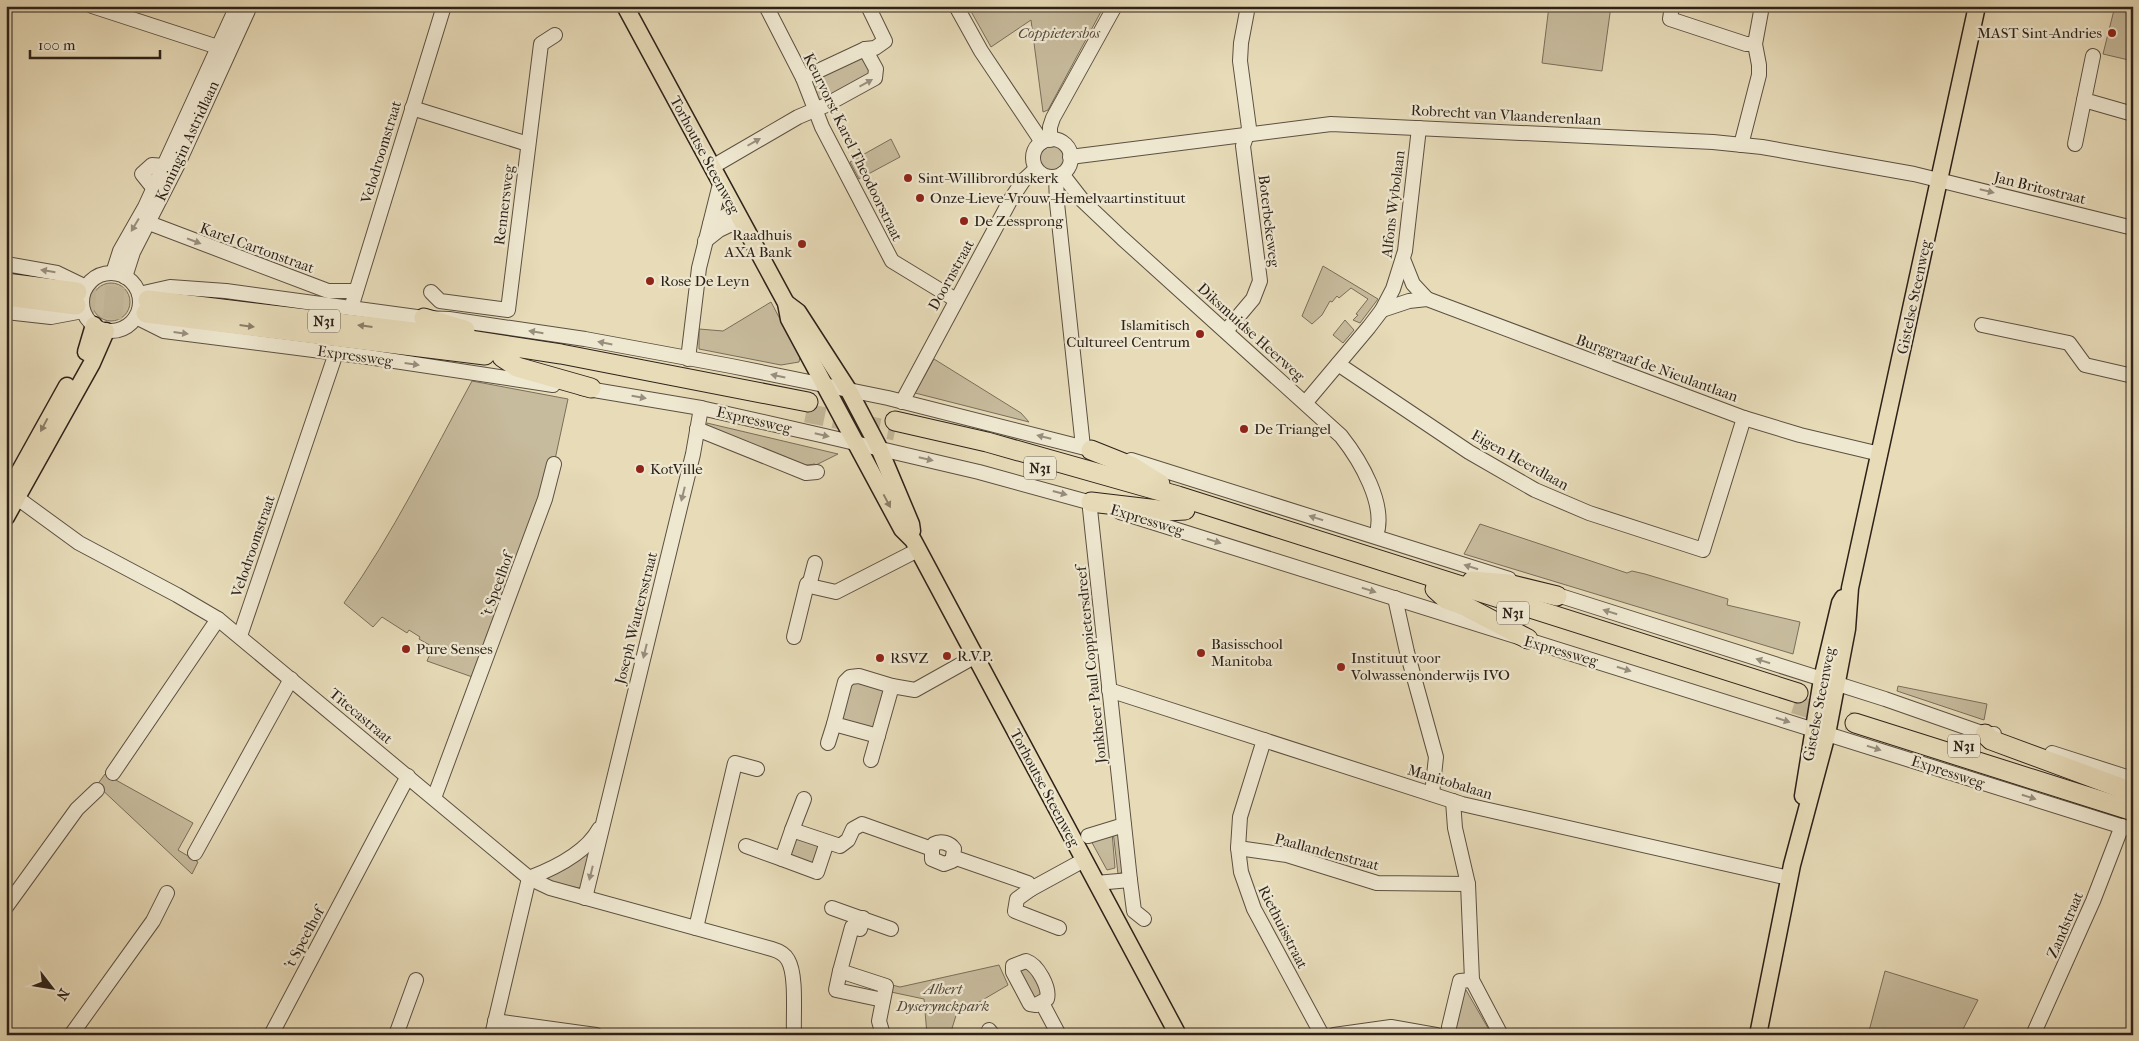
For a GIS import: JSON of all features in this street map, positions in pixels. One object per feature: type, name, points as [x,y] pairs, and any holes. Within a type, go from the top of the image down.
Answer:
[{"type":"highway","points":[[6,283],[81,299]]},
{"type":"highway","points":[[6,296],[81,299]]},
{"type":"highway","name":"Expressweg","points":[[142,306],[640,368],[807,407]]},
{"type":"highway","points":[[424,318],[483,335],[517,367],[592,388]]},
{"type":"highway","name":"Expressweg","points":[[895,426],[1046,470],[1182,503],[1796,698]]},
{"type":"highway","points":[[1087,449],[1131,466],[1182,503],[1167,511],[1091,502]]},
{"type":"highway","points":[[1528,639],[1465,606],[1446,599],[1441,585],[1508,584],[1557,596]]},
{"type":"highway","name":"Expressweg","points":[[2129,822],[1856,718],[2133,798]]},
{"type":"highway","name":"N31","points":[[1985,734],[1991,740],[2121,788],[2133,798]]},
{"type":"main road","name":"Torhoutse Steenweg","points":[[625,6],[786,303],[789,319],[902,529],[915,545],[1178,1035]]},
{"type":"main road","name":"Gistelse Steenweg","points":[[1758,1035],[1789,878],[1802,825],[1803,796],[1820,732],[1830,682],[1846,629],[1850,588],[1977,6]]},
{"type":"main road","name":"Torhoutse Steenweg","points":[[786,303],[798,312],[848,391],[879,448],[911,524],[915,545]]},
{"type":"main road","points":[[6,516],[11,495],[100,328]]},
{"type":"street","points":[[92,6],[224,49]]},
{"type":"street","name":"Koningin Astridlaan","points":[[224,49],[237,6]]},
{"type":"street","name":"Koningin Astridlaan","points":[[119,275],[149,223],[169,170],[224,49],[250,6]]},
{"type":"street","name":"Velodroomstraat","points":[[351,308],[444,6]]},
{"type":"street","name":"Keurvorst Karel Theodoorstraat","points":[[766,6],[803,78],[814,110],[892,261],[956,300]]},
{"type":"street","points":[[803,78],[866,49],[875,48],[886,41],[868,6]]},
{"type":"street","points":[[956,6],[981,51],[1046,141]]},
{"type":"street","points":[[1046,141],[1053,118],[1115,6]]},
{"type":"street","name":"Boterbekeweg","points":[[1226,331],[1253,299],[1260,281],[1243,146],[1245,134],[1249,128],[1240,52],[1248,6]]},
{"type":"street","points":[[1672,6],[1670,19],[1746,44],[1755,44]]},
{"type":"street","points":[[1741,144],[1758,75],[1759,65],[1755,44],[1762,6]]},
{"type":"street","points":[[412,108],[528,144],[541,44],[555,35]]},
{"type":"street","points":[[712,167],[875,78],[876,69],[866,49]]},
{"type":"street","points":[[2075,144],[2092,56]]},
{"type":"street","points":[[2084,100],[2133,114]]},
{"type":"street","name":"Robrecht van Vlaanderenlaan","points":[[1070,157],[1331,124],[1741,144],[1940,180]]},
{"type":"street","name":"Alfons Wybolaan","points":[[1306,402],[1382,310],[1393,289],[1403,259],[1419,128]]},
{"type":"street","points":[[1036,168],[1033,157],[1037,146],[1046,141],[1062,142],[1069,151],[1068,168],[1059,175],[1087,449]]},
{"type":"street","name":"Rennersweg","points":[[431,292],[440,301],[508,310],[528,144]]},
{"type":"street","name":"Koningin Astridlaan","points":[[119,275],[120,251],[154,189],[142,174],[152,165],[169,170]]},
{"type":"street","name":"Doornstraat","points":[[902,402],[1018,188],[1036,168]]},
{"type":"street","name":"Diksmuidse Heerweg","points":[[1036,168],[1045,176],[1059,175],[1083,201],[1306,402],[1341,436],[1362,466],[1380,522],[1376,536]]},
{"type":"street","name":"Jan Britostraat","points":[[1940,180],[2133,228]]},
{"type":"street","points":[[688,359],[693,306],[705,241],[720,184]]},
{"type":"street","points":[[710,224],[738,216]]},
{"type":"street","points":[[705,241],[738,216]]},
{"type":"street","name":"Karel Cartonstraat","points":[[149,223],[328,291],[356,291]]},
{"type":"street","points":[[1403,259],[1413,284],[1427,299]]},
{"type":"street","points":[[6,264],[61,274],[81,299],[100,328],[122,329],[142,306],[170,287],[263,296],[424,318],[449,319],[575,338],[902,402],[1087,449],[1376,536],[1557,596],[1830,682]]},
{"type":"street","points":[[6,312],[51,317],[81,299],[96,277],[119,275],[134,284],[142,306]]},
{"type":"street","points":[[1382,310],[1409,301],[1427,299]]},
{"type":"street","name":"Burggraaf de Nieulantlaan","points":[[1427,299],[1744,418],[1800,436],[1880,454]]},
{"type":"street","name":"Expressweg","points":[[142,306],[164,331],[336,353],[579,388],[592,388],[701,408],[879,448],[1091,502],[1520,639],[1528,639],[1820,732],[2129,822]]},
{"type":"street","points":[[1982,325],[2068,343],[2085,365],[2133,376]]},
{"type":"street","name":"Velodroomstraat","points":[[240,636],[336,353]]},
{"type":"street","name":"Eigen Heerdlaan","points":[[1338,364],[1469,452],[1535,490],[1588,514],[1704,550],[1744,418]]},
{"type":"street","name":"Joseph Wautersstraat","points":[[585,898],[694,446],[701,408]]},
{"type":"street","points":[[697,429],[806,473],[817,472]]},
{"type":"street","name":"'t Speelhof","points":[[434,798],[542,508],[554,464]]},
{"type":"street","name":"Titecastraat","points":[[11,495],[79,543],[218,619],[529,878],[550,888],[772,949],[787,957],[792,972],[794,1035]]},
{"type":"street","name":"Jonkheer Paul Coppietersdreef","points":[[1091,502],[1090,509],[1130,880],[1134,911],[1144,919]]},
{"type":"street","points":[[810,582],[814,587],[836,592],[915,545]]},
{"type":"street","points":[[794,637],[807,584],[810,582],[815,562]]},
{"type":"street","points":[[1394,598],[1436,757],[1432,794]]},
{"type":"street","points":[[113,774],[218,619]]},
{"type":"street","points":[[828,743],[845,682],[850,677],[859,676],[892,686],[916,690],[974,657]]},
{"type":"street","points":[[196,853],[291,679]]},
{"type":"street","name":"N31","points":[[1830,682],[1985,734],[1993,734],[2133,778]]},
{"type":"street","points":[[871,760],[892,686]]},
{"type":"street","name":"Manitobalaan","points":[[1109,690],[1453,802],[1516,818],[1789,878]]},
{"type":"street","points":[[834,724],[878,736]]},
{"type":"street","name":"Riethuisstraat","points":[[1264,740],[1240,816],[1238,848],[1247,893],[1322,1035]]},
{"type":"street","points":[[696,928],[735,763],[757,769]]},
{"type":"street","name":"'t Speelhof","points":[[271,1035],[408,776]]},
{"type":"street","points":[[6,907],[77,809],[97,790]]},
{"type":"street","points":[[782,859],[804,799]]},
{"type":"street","points":[[1453,802],[1454,828],[1468,884],[1472,980],[1501,1035]]},
{"type":"street","name":"Joseph Wautersstraat","points":[[529,878],[544,872],[584,848],[597,833],[605,814]]},
{"type":"street","name":"Zandstraat","points":[[2033,1035],[2129,822]]},
{"type":"street","points":[[792,830],[840,846],[845,844],[852,830],[862,824],[932,849],[934,844],[942,842],[952,846],[955,853],[953,857],[1028,883],[1031,889]]},
{"type":"street","points":[[1088,836],[1124,825]]},
{"type":"street","points":[[746,846],[817,872],[827,842]]},
{"type":"street","name":"Paallandenstraat","points":[[1238,848],[1287,855],[1377,883],[1468,884]]},
{"type":"street","points":[[1059,928],[1015,911],[1017,899],[1031,889],[1084,860]]},
{"type":"street","points":[[492,1035],[529,878]]},
{"type":"street","points":[[1096,883],[1130,880]]},
{"type":"street","points":[[1104,898],[1130,880]]},
{"type":"street","points":[[71,1035],[153,921],[167,893]]},
{"type":"street","points":[[832,908],[854,920],[891,929]]},
{"type":"street","points":[[854,920],[836,990],[883,1000]]},
{"type":"street","points":[[840,971],[886,986],[879,1021],[883,1035]]},
{"type":"street","points":[[396,1035],[416,980]]},
{"type":"street","points":[[1449,1027],[1460,981],[1472,980]]},
{"type":"street","points":[[1042,1003],[1059,1035]]},
{"type":"street","points":[[495,1020],[596,1035]]},
{"type":"street","points":[[1334,1035],[1391,1027],[1436,1035]]},
{"type":"green space","name":"Coppietersbos","points":[[968,6],[1104,6],[1048,110],[1043,112],[1031,20],[991,47]]},
{"type":"green space","points":[[1549,6],[1611,6],[1602,71],[1542,63]]},
{"type":"green space","points":[[2115,6],[2133,6],[2133,61],[2103,54]]},
{"type":"green space","points":[[861,58],[867,60],[872,74],[826,101],[819,101],[812,82],[815,78]]},
{"type":"green space","points":[[891,139],[900,157],[859,179],[850,162]]},
{"type":"green space","points":[[1052,142],[1063,147],[1068,158],[1063,169],[1052,174],[1041,169],[1036,158],[1041,147]]},
{"type":"green space","points":[[1323,266],[1378,299],[1360,323],[1353,320],[1368,299],[1351,288],[1339,298],[1337,296],[1332,302],[1330,301],[1322,315],[1312,324],[1302,316]]},
{"type":"green space","points":[[111,283],[125,288],[130,302],[125,316],[111,321],[97,316],[92,302],[97,288]]},
{"type":"green space","points":[[771,302],[800,357],[799,362],[781,365],[699,349],[699,329],[723,331]]},
{"type":"green space","points":[[1345,320],[1354,330],[1343,343],[1333,335]]},
{"type":"green space","points":[[934,359],[1021,413],[1029,422],[915,393]]},
{"type":"green space","points":[[472,381],[568,399],[554,464],[478,679],[427,661],[433,647],[419,639],[420,637],[409,630],[407,633],[382,617],[373,627],[344,603],[379,550]]},
{"type":"green space","points":[[707,423],[838,454],[816,465],[800,466],[707,427]]},
{"type":"green space","points":[[1480,524],[1627,573],[1632,571],[1645,574],[1728,599],[1727,605],[1800,622],[1793,654],[1464,554]]},
{"type":"green space","points":[[850,680],[886,689],[874,730],[841,721]]},
{"type":"green space","points":[[1898,686],[1987,704],[1984,720],[1897,691]]},
{"type":"green space","points":[[105,774],[193,823],[178,850],[198,862],[192,874],[97,785]]},
{"type":"green space","points":[[1118,830],[1123,872],[1118,874],[1113,831]]},
{"type":"green space","points":[[1112,832],[1115,868],[1107,870],[1090,839]]},
{"type":"green space","points":[[796,837],[819,845],[816,861],[811,865],[790,856]]},
{"type":"green space","points":[[584,855],[589,857],[579,888],[548,880],[549,876]]},
{"type":"green space","name":"Albert Dyserynckpark","points":[[999,965],[1008,985],[969,1008],[971,1011],[958,1009],[950,1035],[927,1035],[924,999],[891,992],[892,985],[900,987]]},
{"type":"green space","points":[[1028,967],[1044,993],[1035,1000],[1019,977],[1020,970]]},
{"type":"green space","points":[[1885,971],[1978,1000],[1960,1035],[1876,1035],[1869,1031]]},
{"type":"green space","points":[[1463,989],[1466,990],[1492,1035],[1470,1035],[1454,1030]]},
{"type":"tunnel","points":[[77,292],[148,300]]},
{"type":"tunnel","points":[[76,305],[146,313]]},
{"type":"tunnel","points":[[806,413],[895,431]]},
{"type":"tunnel","points":[[1794,704],[1855,723]]},
{"type":"place","name":"MAST Sint-Andries","points":[[2112,33]]},
{"type":"place","name":"Sint-Willibrorduskerk","points":[[908,178]]},
{"type":"place","name":"Onze-Lieve-Vrouw-Hemelvaartinstituut","points":[[920,198]]},
{"type":"place","name":"De Zessprong","points":[[964,221]]},
{"type":"place","name":"Raadhuis AXA Bank","points":[[802,244]]},
{"type":"place","name":"Rose De Leyn","points":[[650,281]]},
{"type":"place","name":"Islamitisch Cultureel Centrum","points":[[1200,334]]},
{"type":"place","name":"De Triangel","points":[[1244,429]]},
{"type":"place","name":"KotVille","points":[[640,469]]},
{"type":"place","name":"Pure Senses","points":[[406,649]]},
{"type":"place","name":"Basisschool Manitoba","points":[[1201,653]]},
{"type":"place","name":"R.V.P.","points":[[947,656]]},
{"type":"place","name":"RSVZ","points":[[880,658]]},
{"type":"place","name":"Instituut voor Volwassenonderwijs IVO","points":[[1341,667]]}]
